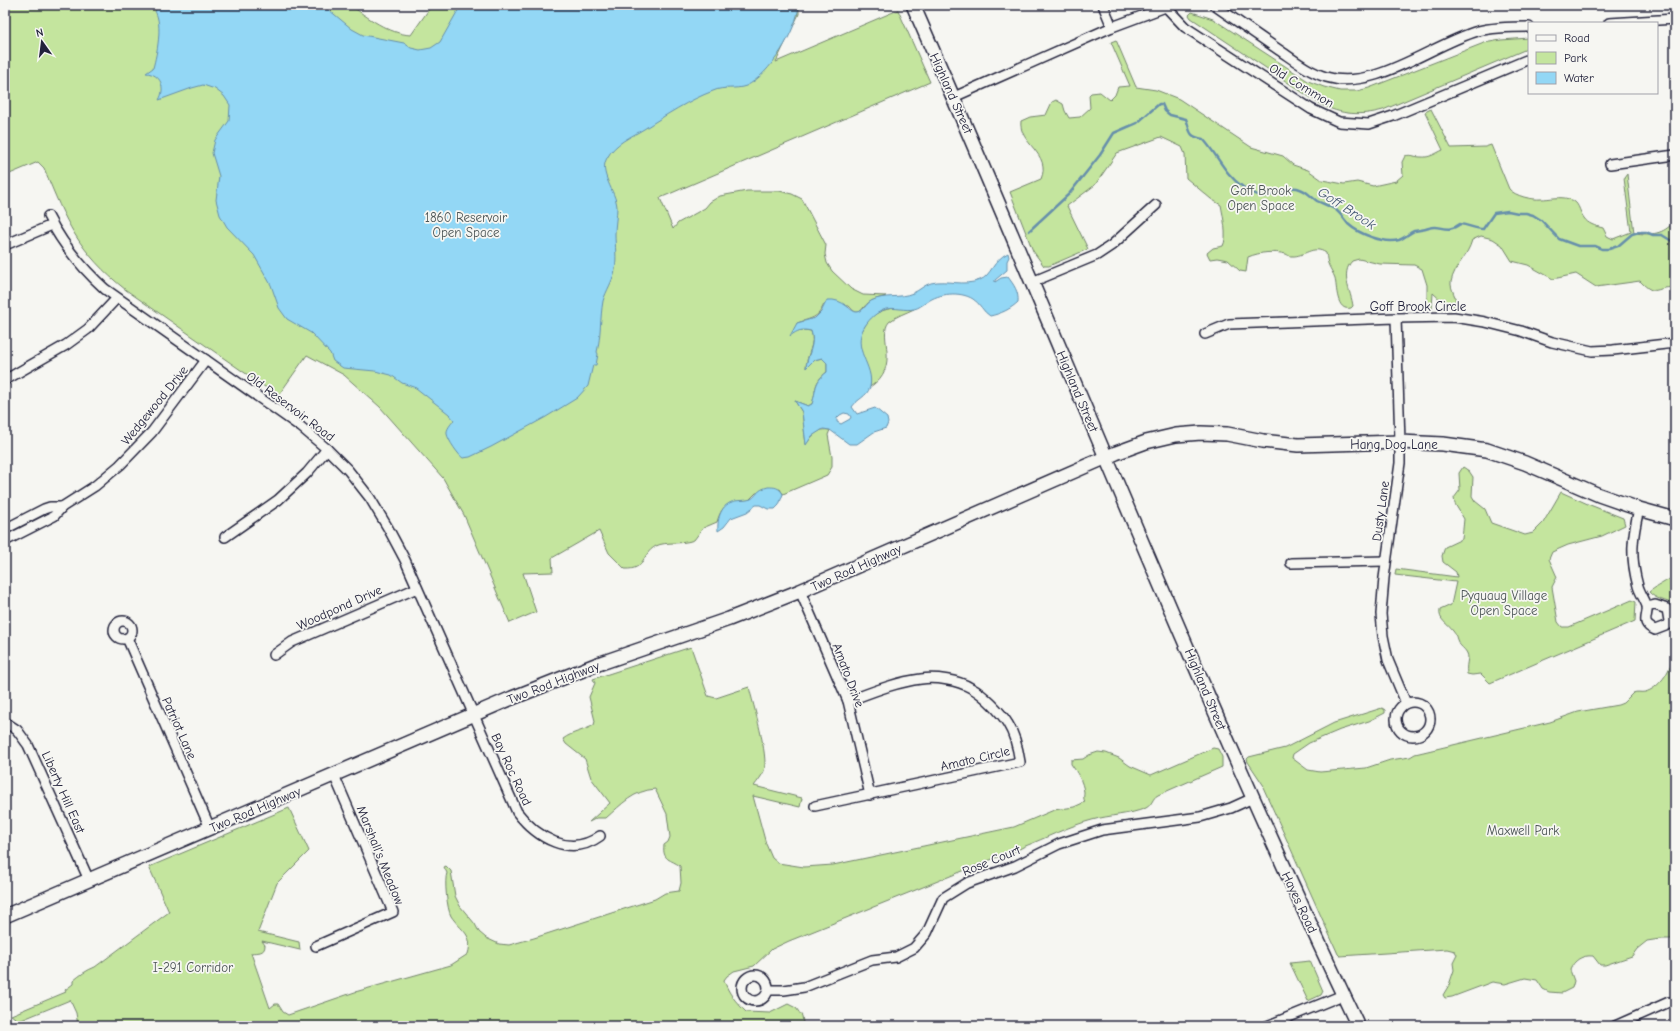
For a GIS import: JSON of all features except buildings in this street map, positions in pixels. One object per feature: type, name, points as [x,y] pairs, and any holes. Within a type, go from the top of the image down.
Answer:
[{"type":"street","name":"Highland Street","points":[[913,5],[954,97],[1105,458],[1244,777]]},
{"type":"street","points":[[1103,5],[1112,27]]},
{"type":"street","name":"Old Common","points":[[1214,5],[1301,65],[1326,77],[1350,80],[1379,75],[1446,43],[1478,31],[1528,26]]},
{"type":"street","name":"Old Common","points":[[954,97],[1112,27],[1169,6],[1185,27],[1311,109],[1339,122],[1369,124],[1393,116],[1528,58]]},
{"type":"street","points":[[1625,22],[1675,18]]},
{"type":"street","points":[[1610,164],[1675,155]]},
{"type":"street","points":[[1032,282],[1097,255],[1156,206]]},
{"type":"street","name":"Old Reservoir Road","points":[[48,216],[52,225],[71,254],[105,289],[301,427],[327,449],[348,470],[376,508],[396,543],[474,714]]},
{"type":"street","points":[[5,245],[52,225]]},
{"type":"street","points":[[5,380],[66,345],[88,329],[118,298]]},
{"type":"street","name":"Goff Brook Circle","points":[[1205,334],[1229,324],[1454,317],[1485,322],[1521,331],[1552,342],[1592,351],[1675,343]]},
{"type":"street","name":"Dusty Lane","points":[[1396,318],[1400,463],[1382,598],[1383,636],[1388,660],[1406,703]]},
{"type":"street","name":"Wedgewood Drive","points":[[5,541],[54,516],[62,507],[109,475],[132,454],[162,419],[206,360]]},
{"type":"street","name":"Hang Dog Lane","points":[[1105,458],[1146,442],[1176,435],[1201,433],[1227,434],[1262,441],[1298,445],[1400,442],[1443,444],[1487,450],[1525,463],[1599,495],[1639,509],[1675,519]]},
{"type":"street","points":[[224,537],[278,500],[307,473],[327,449]]},
{"type":"street","name":"Two Rod Highway","points":[[5,916],[474,714],[577,672],[729,619],[800,591],[1105,458]]},
{"type":"street","name":"Wedgewood Drive","points":[[5,529],[44,509],[50,507],[62,507]]},
{"type":"street","points":[[1639,509],[1632,538],[1632,555],[1634,571],[1639,589],[1647,607]]},
{"type":"street","points":[[1291,564],[1386,561]]},
{"type":"street","name":"Woodpond Drive","points":[[274,655],[292,642],[417,588]]},
{"type":"street","name":"Amato Drive","points":[[800,591],[848,701],[870,795]]},
{"type":"street","name":"Patriot Lane","points":[[127,638],[210,828]]},
{"type":"street","name":"Amato Circle","points":[[815,806],[1020,762],[1017,744],[1008,724],[989,702],[971,688],[947,680],[922,679],[897,684],[848,701]]},
{"type":"street","name":"Bay Roc Road","points":[[474,714],[512,804],[523,820],[539,834],[558,843],[568,845],[585,844],[600,836]]},
{"type":"street","name":"Liberty Hill East","points":[[5,722],[17,730],[28,744],[89,880]]},
{"type":"street","name":"Marshall's Meadow","points":[[316,946],[393,912],[334,775]]},
{"type":"street","name":"Hayes Road","points":[[1244,777],[1358,1026]]},
{"type":"street","name":"Rose Court","points":[[768,990],[784,990],[804,987],[872,960],[896,957],[914,948],[927,933],[943,898],[967,882],[1015,866],[1060,844],[1102,830],[1200,817],[1231,808],[1253,798]]},
{"type":"street","points":[[1267,1026],[1343,995]]},
{"type":"street","points":[[1615,1026],[1669,1002]]},
{"type":"green space","name":"1860 Reservoir Open Space","points":[[5,5],[350,5],[371,20],[395,32],[411,35],[432,5],[799,5],[799,14],[776,62],[898,10],[930,82],[660,198],[673,229],[678,223],[705,208],[710,202],[720,196],[747,191],[779,191],[792,194],[802,199],[826,245],[825,254],[827,263],[832,271],[851,289],[863,295],[886,296],[868,303],[859,312],[855,312],[849,306],[824,304],[817,315],[797,323],[797,330],[811,331],[812,336],[812,345],[807,359],[806,368],[814,360],[822,358],[827,363],[827,372],[819,379],[817,383],[812,404],[808,406],[795,401],[802,412],[806,444],[818,431],[830,430],[828,435],[832,457],[832,467],[827,475],[783,494],[780,489],[756,493],[749,500],[728,504],[722,510],[717,522],[703,528],[694,540],[656,546],[651,549],[637,567],[632,569],[625,569],[609,553],[599,531],[552,558],[553,572],[523,573],[536,612],[510,623],[464,515],[443,478],[380,407],[344,375],[307,355],[278,396],[126,290],[110,276],[96,262],[75,235],[59,204],[44,168],[38,162],[5,176]]},
{"type":"green space","points":[[1192,12],[1213,19],[1308,81],[1340,91],[1357,91],[1369,88],[1484,43],[1528,38],[1528,48],[1383,110],[1359,114],[1343,112],[1320,104],[1191,18],[1189,15]]},
{"type":"green space","name":"Goff Brook Open Space","points":[[1116,40],[1136,87],[1156,90],[1179,99],[1251,147],[1283,156],[1293,165],[1308,170],[1322,180],[1344,184],[1357,182],[1373,186],[1396,181],[1403,175],[1402,162],[1405,156],[1427,157],[1443,150],[1425,112],[1431,109],[1451,148],[1485,147],[1491,145],[1509,189],[1519,196],[1533,199],[1566,198],[1573,200],[1588,222],[1603,228],[1607,236],[1613,239],[1631,232],[1624,178],[1627,174],[1634,233],[1657,233],[1666,229],[1675,221],[1675,288],[1654,290],[1650,289],[1640,281],[1596,287],[1576,274],[1553,279],[1528,265],[1512,261],[1502,245],[1493,239],[1481,236],[1472,240],[1453,276],[1451,285],[1456,300],[1455,306],[1447,306],[1433,293],[1432,309],[1427,309],[1427,285],[1422,269],[1414,265],[1380,264],[1359,259],[1352,261],[1347,271],[1347,283],[1353,306],[1351,308],[1346,308],[1342,306],[1338,298],[1335,278],[1328,264],[1326,253],[1321,251],[1313,250],[1296,256],[1272,252],[1253,255],[1248,257],[1246,272],[1240,271],[1228,260],[1217,258],[1210,259],[1207,253],[1213,248],[1223,246],[1224,242],[1225,226],[1221,205],[1211,199],[1186,178],[1185,154],[1182,147],[1161,137],[1117,153],[1095,185],[1067,206],[1088,249],[1049,266],[1044,266],[1033,251],[1010,192],[1041,179],[1043,170],[1039,155],[1024,136],[1021,129],[1021,121],[1030,117],[1046,115],[1052,102],[1056,100],[1063,104],[1069,118],[1080,117],[1090,108],[1089,95],[1091,93],[1100,92],[1110,100],[1115,95],[1118,87],[1130,86],[1111,42]]},
{"type":"green space","points":[[887,309],[914,309],[889,322],[885,335],[887,361],[885,370],[880,379],[870,387],[869,375],[861,350],[859,338],[866,324],[875,314]]},
{"type":"green space","name":"Pyquaug Village Open Space","points":[[1463,467],[1469,471],[1473,477],[1472,496],[1475,501],[1485,509],[1491,523],[1525,535],[1533,533],[1543,523],[1561,492],[1623,518],[1625,525],[1602,536],[1568,545],[1552,552],[1549,559],[1557,577],[1552,587],[1558,622],[1562,627],[1569,627],[1632,600],[1636,602],[1635,621],[1490,683],[1481,674],[1467,674],[1468,655],[1459,644],[1454,632],[1440,617],[1440,610],[1451,605],[1456,582],[1395,575],[1396,569],[1457,577],[1456,572],[1443,562],[1442,556],[1445,547],[1462,539],[1464,519],[1455,504],[1454,498],[1460,490],[1459,473]]},
{"type":"green space","points":[[1675,576],[1675,605],[1652,595],[1649,592],[1657,586]]},
{"type":"green space","name":"Maxwell Park","points":[[1675,640],[1675,939],[1647,941],[1637,949],[1632,956],[1605,965],[1600,965],[1593,956],[1582,957],[1574,963],[1570,970],[1574,981],[1572,988],[1562,993],[1549,992],[1543,989],[1537,980],[1525,978],[1505,984],[1492,982],[1452,997],[1445,998],[1443,995],[1449,985],[1454,970],[1453,963],[1457,955],[1455,951],[1447,949],[1340,956],[1338,954],[1263,787],[1264,786],[1248,762],[1247,759],[1249,757],[1285,748],[1334,723],[1382,708],[1385,710],[1385,713],[1369,721],[1340,730],[1309,743],[1293,754],[1292,758],[1308,770],[1320,772],[1366,768],[1390,760],[1410,757],[1415,754],[1550,722],[1578,712],[1618,705],[1623,703],[1633,693],[1650,690],[1663,679],[1671,663],[1672,646]]},
{"type":"green space","name":"I-291 Corridor","points":[[691,647],[708,696],[716,698],[749,687],[763,742],[765,764],[763,773],[754,786],[802,798],[800,807],[753,796],[766,844],[772,858],[778,863],[804,867],[833,865],[1014,827],[1054,810],[1074,807],[1085,802],[1082,785],[1071,764],[1071,760],[1083,759],[1098,752],[1106,753],[1119,758],[1130,766],[1151,775],[1213,748],[1218,749],[1222,757],[1222,767],[1158,795],[1146,808],[1133,812],[1099,818],[1075,825],[1016,851],[1010,852],[789,941],[772,949],[754,966],[734,971],[724,980],[733,997],[746,1012],[770,1013],[788,1004],[796,1008],[802,1016],[803,1022],[799,1026],[78,1026],[76,1013],[70,1000],[19,1021],[11,1015],[66,992],[65,990],[73,984],[73,981],[78,977],[95,967],[169,912],[149,867],[289,808],[309,851],[277,883],[258,932],[299,942],[300,950],[262,941],[265,945],[264,950],[251,953],[270,1008],[275,1004],[278,1004],[283,1012],[288,1015],[355,992],[451,965],[468,954],[468,937],[451,916],[448,907],[446,888],[447,873],[444,867],[446,866],[451,871],[455,896],[460,906],[475,924],[479,932],[486,938],[499,944],[509,945],[534,938],[655,899],[665,893],[679,891],[681,883],[680,866],[668,859],[664,854],[664,845],[668,842],[670,837],[667,814],[655,789],[640,792],[634,795],[606,818],[597,818],[589,822],[610,803],[591,778],[585,759],[566,744],[563,739],[594,725],[595,721],[589,697],[595,683],[593,679]]},
{"type":"green space","points":[[1310,961],[1323,991],[1321,995],[1308,1001],[1290,963]]},
{"type":"water","points":[[161,5],[323,5],[352,29],[363,35],[404,43],[411,48],[420,50],[431,48],[440,42],[461,5],[799,5],[793,27],[781,51],[773,62],[755,80],[746,86],[717,90],[695,99],[624,141],[610,153],[605,164],[605,170],[617,207],[615,234],[616,266],[613,278],[603,301],[598,354],[596,365],[593,365],[588,386],[577,398],[546,417],[491,447],[470,457],[463,458],[451,444],[447,434],[447,430],[454,420],[449,414],[416,388],[402,383],[391,375],[375,371],[343,368],[333,361],[330,353],[311,333],[287,319],[279,308],[271,285],[254,255],[227,227],[220,215],[216,200],[219,176],[212,153],[215,140],[229,121],[230,105],[224,96],[215,89],[203,85],[159,100],[162,91],[161,82],[155,76],[146,73],[153,68],[155,62],[158,47],[159,24],[155,11]]},
{"type":"water","points":[[1008,253],[1009,257],[1007,261],[1007,270],[995,280],[995,282],[1001,278],[1008,277],[1018,295],[1018,302],[1005,311],[990,316],[978,303],[968,296],[950,294],[932,299],[914,309],[886,309],[871,318],[861,334],[860,342],[861,350],[871,379],[870,387],[867,393],[852,407],[857,414],[875,408],[887,418],[888,423],[886,428],[874,432],[857,444],[849,444],[830,430],[823,429],[812,436],[806,445],[802,412],[795,401],[808,406],[812,404],[817,383],[827,372],[827,363],[822,358],[814,360],[806,368],[812,345],[811,331],[800,330],[790,336],[797,323],[815,318],[821,312],[827,300],[838,301],[855,312],[859,312],[871,301],[881,298],[908,295],[931,283],[974,282],[984,278],[1003,256]],"holes":[[[844,413],[849,414],[851,417],[850,419],[841,424],[837,422],[837,418],[840,415]]]},
{"type":"water","points":[[768,487],[777,488],[783,494],[779,505],[775,509],[768,509],[760,505],[756,505],[747,512],[731,518],[724,527],[718,531],[719,517],[726,505],[735,501],[751,499],[759,491]]},
{"type":"waterway","name":"Goff Brook","points":[[1029,231],[1069,194],[1100,155],[1114,133],[1137,123],[1159,104],[1162,104],[1165,111],[1170,115],[1186,119],[1192,135],[1203,139],[1231,177],[1248,190],[1262,196],[1274,194],[1291,188],[1302,190],[1317,201],[1336,210],[1353,228],[1365,235],[1386,241],[1399,240],[1414,231],[1433,227],[1451,229],[1460,224],[1483,229],[1494,213],[1508,211],[1533,215],[1541,220],[1559,239],[1578,246],[1595,246],[1602,249],[1609,249],[1618,246],[1632,234],[1639,232],[1662,235],[1675,243]]}]
